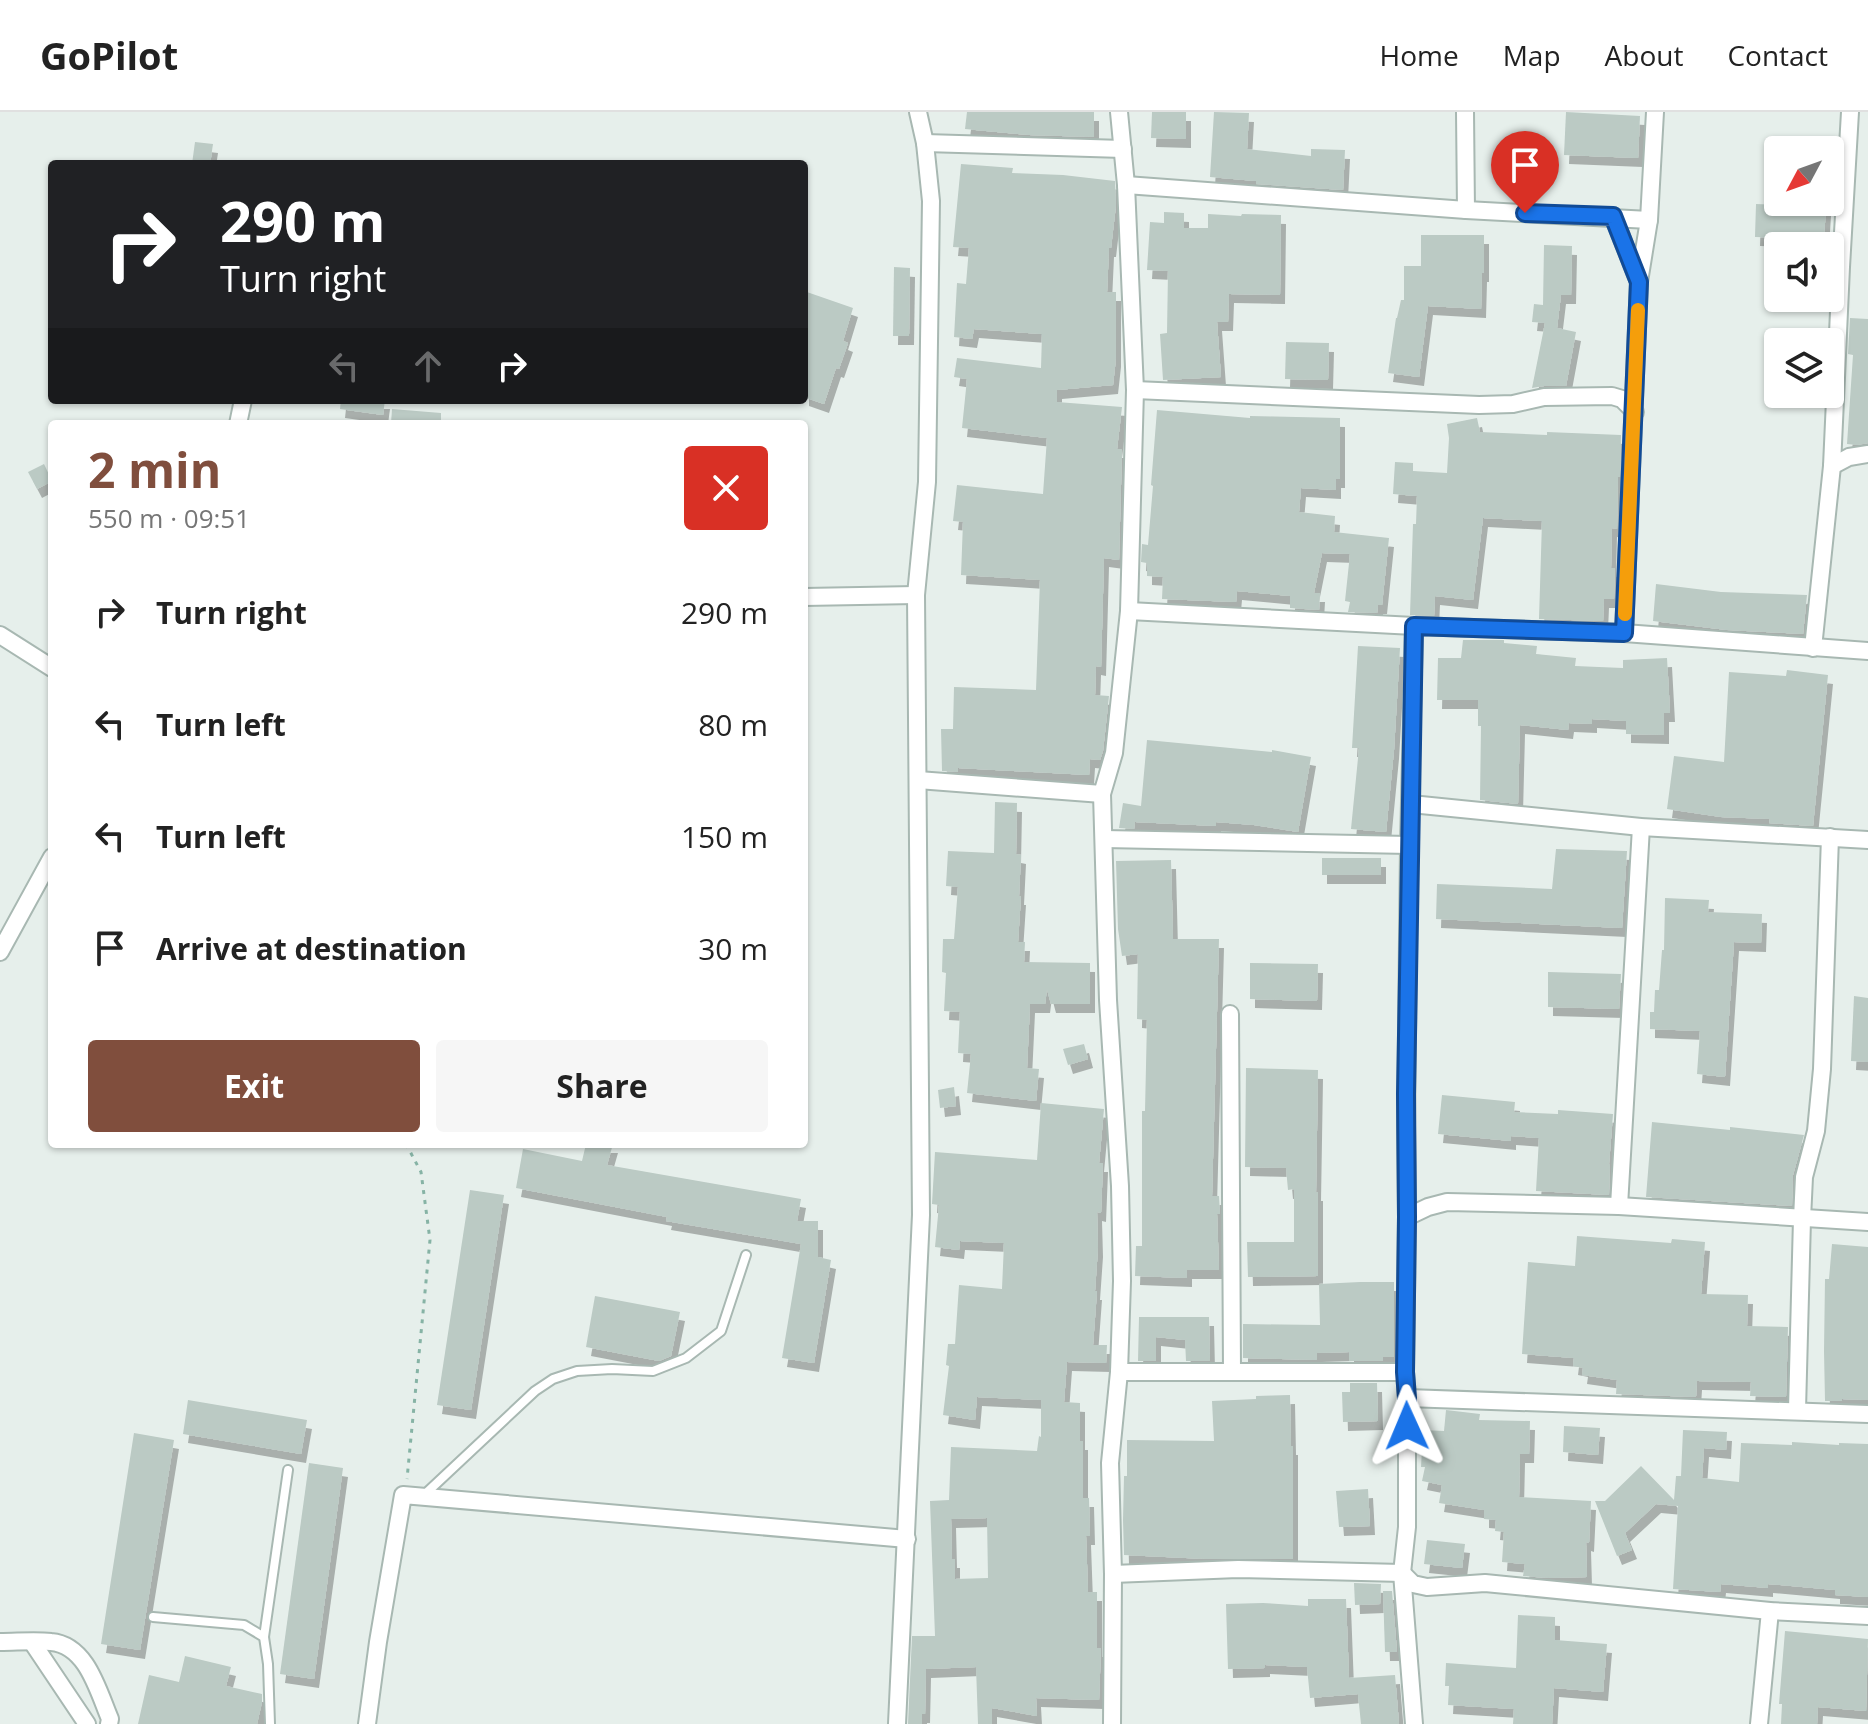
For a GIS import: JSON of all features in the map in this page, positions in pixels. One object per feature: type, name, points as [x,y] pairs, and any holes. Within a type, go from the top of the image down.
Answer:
[{"type":"street","points":[[897,1724],[921,1215],[916,595],[927,482],[931,201],[925,143],[918,112]]},
{"type":"street","points":[[1112,1724],[1110,1463],[1119,1372],[1122,1281],[1120,1186],[1108,1000],[1102,794],[1114,753],[1129,611],[1135,390],[1126,185],[1119,112]]},
{"type":"street","points":[[1465,112],[1466,210]]},
{"type":"street","points":[[1624,633],[1639,282],[1649,220],[1655,112]]},
{"type":"street","points":[[1813,648],[1832,466],[1850,112]]},
{"type":"street","points":[[925,143],[1123,149]]},
{"type":"street","points":[[1126,185],[1649,220]]},
{"type":"street","points":[[1613,216],[1639,282]]},
{"type":"street","points":[[1135,390],[1479,405],[1513,404],[1544,397],[1612,396],[1622,399],[1635,412]]},
{"type":"street","points":[[1832,466],[1849,457],[1868,454]]},
{"type":"street","points":[[808,597],[916,595]]},
{"type":"street","points":[[1129,611],[1624,633],[1868,651]]},
{"type":"street","points":[[1414,626],[1406,1110],[1407,1527],[1402,1573],[1414,1724]]},
{"type":"street","points":[[0,635],[48,665]]},
{"type":"street","points":[[918,780],[1102,794]]},
{"type":"street","points":[[1411,804],[1641,827],[1868,840]]},
{"type":"street","points":[[1619,1206],[1641,827]]},
{"type":"street","points":[[1797,1410],[1804,1177],[1816,1131],[1822,1069],[1830,837]]},
{"type":"street","points":[[1104,839],[1409,845]]},
{"type":"street","points":[[0,952],[48,864]]},
{"type":"street","points":[[1230,1014],[1232,1371]]},
{"type":"street","points":[[1407,1217],[1447,1202],[1619,1206],[1868,1222]]},
{"type":"street","points":[[1119,1372],[1405,1372]]},
{"type":"street","points":[[1407,1398],[1868,1414]]},
{"type":"street","points":[[367,1724],[403,1495],[907,1539]]},
{"type":"street","points":[[1113,1574],[1238,1569],[1402,1573],[1413,1584],[1427,1587],[1485,1583],[1770,1611],[1868,1616]]},
{"type":"street","points":[[1759,1724],[1770,1611]]},
{"type":"street","points":[[0,1642],[55,1642],[76,1653],[88,1668],[110,1719],[109,1724]]},
{"type":"street","points":[[32,1642],[87,1724]]},
{"type":"lane","points":[[422,1496],[535,1391],[553,1379],[577,1371],[653,1371],[686,1358],[721,1331],[746,1255]]},
{"type":"lane","points":[[270,1724],[264,1637],[288,1470]]},
{"type":"lane","points":[[153,1617],[244,1625],[264,1637]]},
{"type":"path","points":[[403,1495],[407,1483],[430,1240],[421,1172],[408,1148]]},
{"type":"building","points":[[967,112],[1094,112],[1094,137],[965,129]]},
{"type":"building","points":[[1152,112],[1186,112],[1186,139],[1151,138]]},
{"type":"building","points":[[1214,112],[1249,113],[1247,149],[1311,156],[1311,149],[1345,150],[1343,190],[1256,184],[1256,181],[1210,177]]},
{"type":"building","points":[[1566,112],[1640,116],[1638,158],[1564,155]]},
{"type":"building","points":[[195,142],[213,144],[211,160],[193,160]]},
{"type":"building","points":[[961,164],[1013,168],[1012,173],[1115,181],[1116,205],[1109,248],[1107,292],[1116,292],[1113,385],[1057,390],[1057,402],[1122,407],[1117,449],[1122,449],[1119,560],[1104,558],[1101,667],[1096,666],[1095,695],[1109,696],[1103,751],[1100,760],[1090,759],[1089,775],[958,768],[958,772],[942,771],[941,729],[953,729],[954,687],[1036,690],[1040,580],[961,575],[963,522],[953,521],[957,485],[1043,494],[1047,438],[962,428],[967,379],[954,377],[957,358],[1041,368],[1042,334],[974,329],[972,339],[954,337],[957,283],[966,284],[969,248],[953,247]]},
{"type":"building","points":[[1756,204],[1764,204],[1764,216],[1825,216],[1824,232],[1764,232],[1764,237],[1755,237]]},
{"type":"building","points":[[1164,212],[1184,213],[1184,228],[1208,228],[1208,214],[1281,215],[1280,295],[1229,294],[1228,322],[1217,322],[1221,377],[1163,380],[1160,334],[1167,333],[1168,271],[1147,270],[1150,222],[1164,223]]},
{"type":"building","points":[[1421,235],[1484,235],[1484,273],[1481,309],[1428,306],[1419,377],[1388,373],[1396,318],[1401,300],[1404,300],[1404,266],[1421,266]]},
{"type":"building","points":[[1544,245],[1572,246],[1571,295],[1561,295],[1557,328],[1576,332],[1566,386],[1532,388],[1545,323],[1532,322],[1534,304],[1543,305]]},
{"type":"building","points":[[894,267],[910,268],[909,336],[893,336]]},
{"type":"building","points":[[808,292],[853,308],[843,341],[848,343],[824,404],[808,398]]},
{"type":"building","points":[[1850,318],[1868,319],[1868,443],[1857,445],[1847,444],[1853,355],[1848,354]]},
{"type":"building","points":[[1286,342],[1329,343],[1328,380],[1285,379]]},
{"type":"building","points":[[341,404],[384,404],[383,415],[340,409]]},
{"type":"building","points":[[392,409],[441,413],[441,420],[391,420]]},
{"type":"building","points":[[1157,410],[1250,418],[1340,418],[1340,479],[1336,479],[1336,490],[1301,488],[1299,512],[1335,516],[1334,532],[1389,538],[1382,605],[1378,605],[1377,613],[1348,612],[1350,602],[1345,601],[1350,554],[1322,553],[1314,593],[1320,593],[1319,610],[1290,608],[1290,596],[1237,591],[1236,602],[1162,599],[1163,577],[1147,576],[1147,563],[1141,562],[1142,544],[1148,545]]},
{"type":"building","points":[[1477,418],[1480,432],[1621,435],[1617,529],[1612,528],[1614,599],[1604,599],[1603,621],[1539,619],[1542,521],[1483,518],[1473,600],[1435,596],[1434,616],[1410,615],[1417,496],[1393,494],[1395,462],[1413,463],[1413,471],[1447,473],[1447,424]]},
{"type":"building","points":[[44,464],[48,483],[37,489],[28,472]]},
{"type":"building","points":[[1656,584],[1721,592],[1807,595],[1803,634],[1727,630],[1653,621]]},
{"type":"building","points":[[1463,640],[1504,640],[1504,643],[1537,646],[1536,654],[1576,658],[1575,666],[1623,668],[1623,660],[1667,658],[1670,713],[1664,713],[1664,735],[1626,734],[1626,721],[1592,719],[1592,724],[1569,723],[1568,730],[1520,725],[1518,804],[1480,800],[1481,726],[1478,726],[1478,700],[1437,700],[1438,658],[1461,658]]},
{"type":"building","points":[[1358,646],[1400,648],[1386,832],[1351,829],[1359,748],[1352,748]]},
{"type":"building","points":[[1787,670],[1828,675],[1813,826],[1667,809],[1674,756],[1724,762],[1729,672],[1786,676]]},
{"type":"building","points":[[1147,740],[1272,750],[1311,757],[1298,832],[1216,822],[1216,826],[1135,822],[1134,829],[1119,828],[1123,803],[1141,806]]},
{"type":"building","points":[[995,802],[1017,803],[1016,854],[1021,855],[1018,942],[1025,942],[1024,962],[1090,963],[1090,1004],[1051,1004],[1047,989],[1045,1004],[1030,1004],[1027,1068],[1039,1069],[1036,1101],[967,1093],[971,1054],[958,1053],[960,1012],[944,1011],[946,973],[942,972],[943,939],[954,939],[958,887],[946,886],[948,851],[994,853]]},
{"type":"building","points":[[1556,849],[1627,851],[1622,928],[1436,919],[1437,884],[1552,889]]},
{"type":"building","points":[[1322,858],[1381,858],[1381,875],[1322,875]]},
{"type":"building","points":[[1171,860],[1173,939],[1219,939],[1212,1196],[1219,1196],[1219,1270],[1187,1270],[1187,1278],[1135,1276],[1136,1246],[1142,1246],[1142,1111],[1145,1111],[1147,1020],[1137,1019],[1138,954],[1122,956],[1118,929],[1116,861]]},
{"type":"building","points":[[1665,898],[1709,900],[1708,912],[1762,914],[1761,943],[1734,942],[1725,1077],[1697,1074],[1700,1031],[1650,1029],[1650,1012],[1654,1012],[1655,990],[1659,990],[1664,950]]},
{"type":"building","points":[[1250,963],[1318,964],[1317,1001],[1250,999]]},
{"type":"building","points":[[1548,972],[1621,974],[1619,1009],[1548,1007]]},
{"type":"building","points":[[1854,996],[1868,998],[1868,1062],[1851,1061]]},
{"type":"building","points":[[1084,1044],[1088,1059],[1068,1065],[1063,1049]]},
{"type":"building","points":[[1246,1068],[1318,1070],[1318,1276],[1248,1277],[1247,1242],[1294,1242],[1294,1189],[1288,1190],[1286,1168],[1245,1167]]},
{"type":"building","points":[[954,1087],[956,1106],[940,1108],[938,1090]]},
{"type":"building","points":[[1442,1095],[1515,1102],[1514,1112],[1558,1114],[1558,1110],[1613,1114],[1609,1195],[1536,1191],[1539,1138],[1511,1136],[1511,1141],[1438,1134]]},
{"type":"building","points":[[1041,1103],[1104,1109],[1099,1163],[1103,1163],[1101,1213],[1097,1212],[1093,1345],[1107,1345],[1106,1363],[1067,1362],[1064,1402],[1080,1403],[1083,1498],[1089,1498],[1090,1536],[1086,1536],[1088,1592],[1097,1592],[1097,1648],[1101,1648],[1099,1700],[1036,1698],[1037,1716],[992,1708],[992,1724],[978,1724],[976,1667],[926,1669],[922,1724],[908,1724],[912,1636],[935,1636],[930,1501],[949,1500],[951,1447],[1037,1451],[1041,1437],[1041,1400],[977,1397],[975,1420],[943,1415],[949,1366],[946,1365],[948,1344],[955,1344],[959,1285],[1002,1289],[1004,1243],[960,1241],[959,1250],[935,1247],[939,1205],[932,1204],[935,1152],[1037,1160]],"holes":[[[987,1518],[988,1578],[955,1579],[951,1519]]]},
{"type":"building","points":[[1652,1122],[1804,1135],[1793,1175],[1792,1206],[1646,1197]]},
{"type":"building","points":[[585,1148],[612,1148],[607,1165],[801,1199],[797,1221],[818,1221],[818,1257],[831,1260],[814,1363],[782,1358],[801,1244],[666,1221],[667,1217],[516,1188],[523,1149],[582,1161]]},
{"type":"building","points":[[470,1190],[504,1195],[471,1410],[437,1405]]},
{"type":"building","points":[[1577,1236],[1671,1243],[1672,1239],[1705,1242],[1701,1294],[1748,1295],[1747,1326],[1788,1327],[1786,1397],[1750,1396],[1751,1382],[1697,1381],[1696,1397],[1616,1394],[1617,1380],[1582,1375],[1583,1368],[1573,1366],[1574,1358],[1522,1354],[1528,1262],[1575,1266]]},
{"type":"building","points":[[1832,1244],[1868,1247],[1868,1400],[1825,1401],[1825,1279],[1829,1279]]},
{"type":"building","points":[[1394,1282],[1394,1357],[1383,1357],[1383,1361],[1349,1361],[1349,1352],[1317,1353],[1317,1360],[1243,1358],[1243,1324],[1320,1325],[1319,1284]]},
{"type":"building","points":[[595,1296],[680,1312],[671,1356],[659,1361],[586,1347]]},
{"type":"building","points":[[1139,1317],[1209,1317],[1210,1361],[1186,1361],[1185,1340],[1156,1337],[1156,1361],[1138,1361]]},
{"type":"building","points":[[1350,1383],[1377,1383],[1378,1421],[1343,1422],[1342,1392],[1350,1392]]},
{"type":"building","points":[[1290,1395],[1293,1559],[1124,1555],[1127,1440],[1214,1441],[1212,1401]]},
{"type":"building","points":[[188,1400],[307,1420],[301,1454],[183,1434]]},
{"type":"building","points":[[1446,1410],[1480,1414],[1479,1420],[1530,1421],[1529,1454],[1520,1454],[1519,1497],[1591,1501],[1589,1543],[1586,1542],[1587,1577],[1523,1576],[1525,1564],[1502,1562],[1504,1532],[1495,1531],[1496,1520],[1484,1519],[1484,1510],[1439,1503],[1442,1485],[1422,1481],[1425,1467],[1421,1467],[1423,1430],[1444,1431]]},
{"type":"building","points":[[1564,1426],[1600,1428],[1598,1455],[1563,1452]]},
{"type":"building","points":[[1683,1430],[1727,1432],[1726,1450],[1704,1448],[1702,1478],[1739,1482],[1741,1443],[1868,1444],[1868,1597],[1835,1595],[1835,1590],[1768,1584],[1768,1588],[1721,1584],[1720,1592],[1673,1589],[1678,1506],[1656,1504],[1625,1533],[1632,1550],[1617,1556],[1595,1501],[1605,1501],[1641,1466],[1674,1500],[1676,1476],[1681,1476]]},
{"type":"building","points":[[134,1433],[174,1440],[140,1650],[101,1644]]},
{"type":"building","points":[[309,1463],[343,1468],[314,1679],[280,1674]]},
{"type":"building","points":[[1368,1489],[1370,1526],[1339,1527],[1336,1491]]},
{"type":"building","points":[[1427,1540],[1465,1544],[1462,1568],[1424,1564]]},
{"type":"building","points":[[1354,1583],[1381,1584],[1380,1604],[1355,1605]]},
{"type":"building","points":[[1383,1591],[1392,1591],[1397,1652],[1385,1652]]},
{"type":"building","points":[[1308,1599],[1346,1599],[1349,1678],[1395,1675],[1399,1724],[1361,1724],[1358,1694],[1310,1698],[1307,1667],[1265,1665],[1265,1668],[1228,1669],[1226,1604],[1308,1606]]},
{"type":"building","points":[[1518,1615],[1555,1617],[1555,1640],[1607,1644],[1603,1692],[1554,1688],[1552,1724],[1513,1724],[1514,1709],[1448,1705],[1446,1663],[1516,1668]]},
{"type":"building","points":[[1785,1631],[1868,1639],[1866,1711],[1818,1707],[1817,1724],[1781,1724],[1782,1704],[1779,1704]]},
{"type":"building","points":[[185,1656],[231,1667],[226,1686],[262,1694],[257,1724],[138,1724],[149,1675],[179,1682]]},
{"type":"slow traffic","points":[[1625,614],[1638,310]]},
{"type":"route","points":[[1407,1426],[1406,1094],[1414,626],[1624,633],[1639,282],[1613,216],[1525,213]]}]
